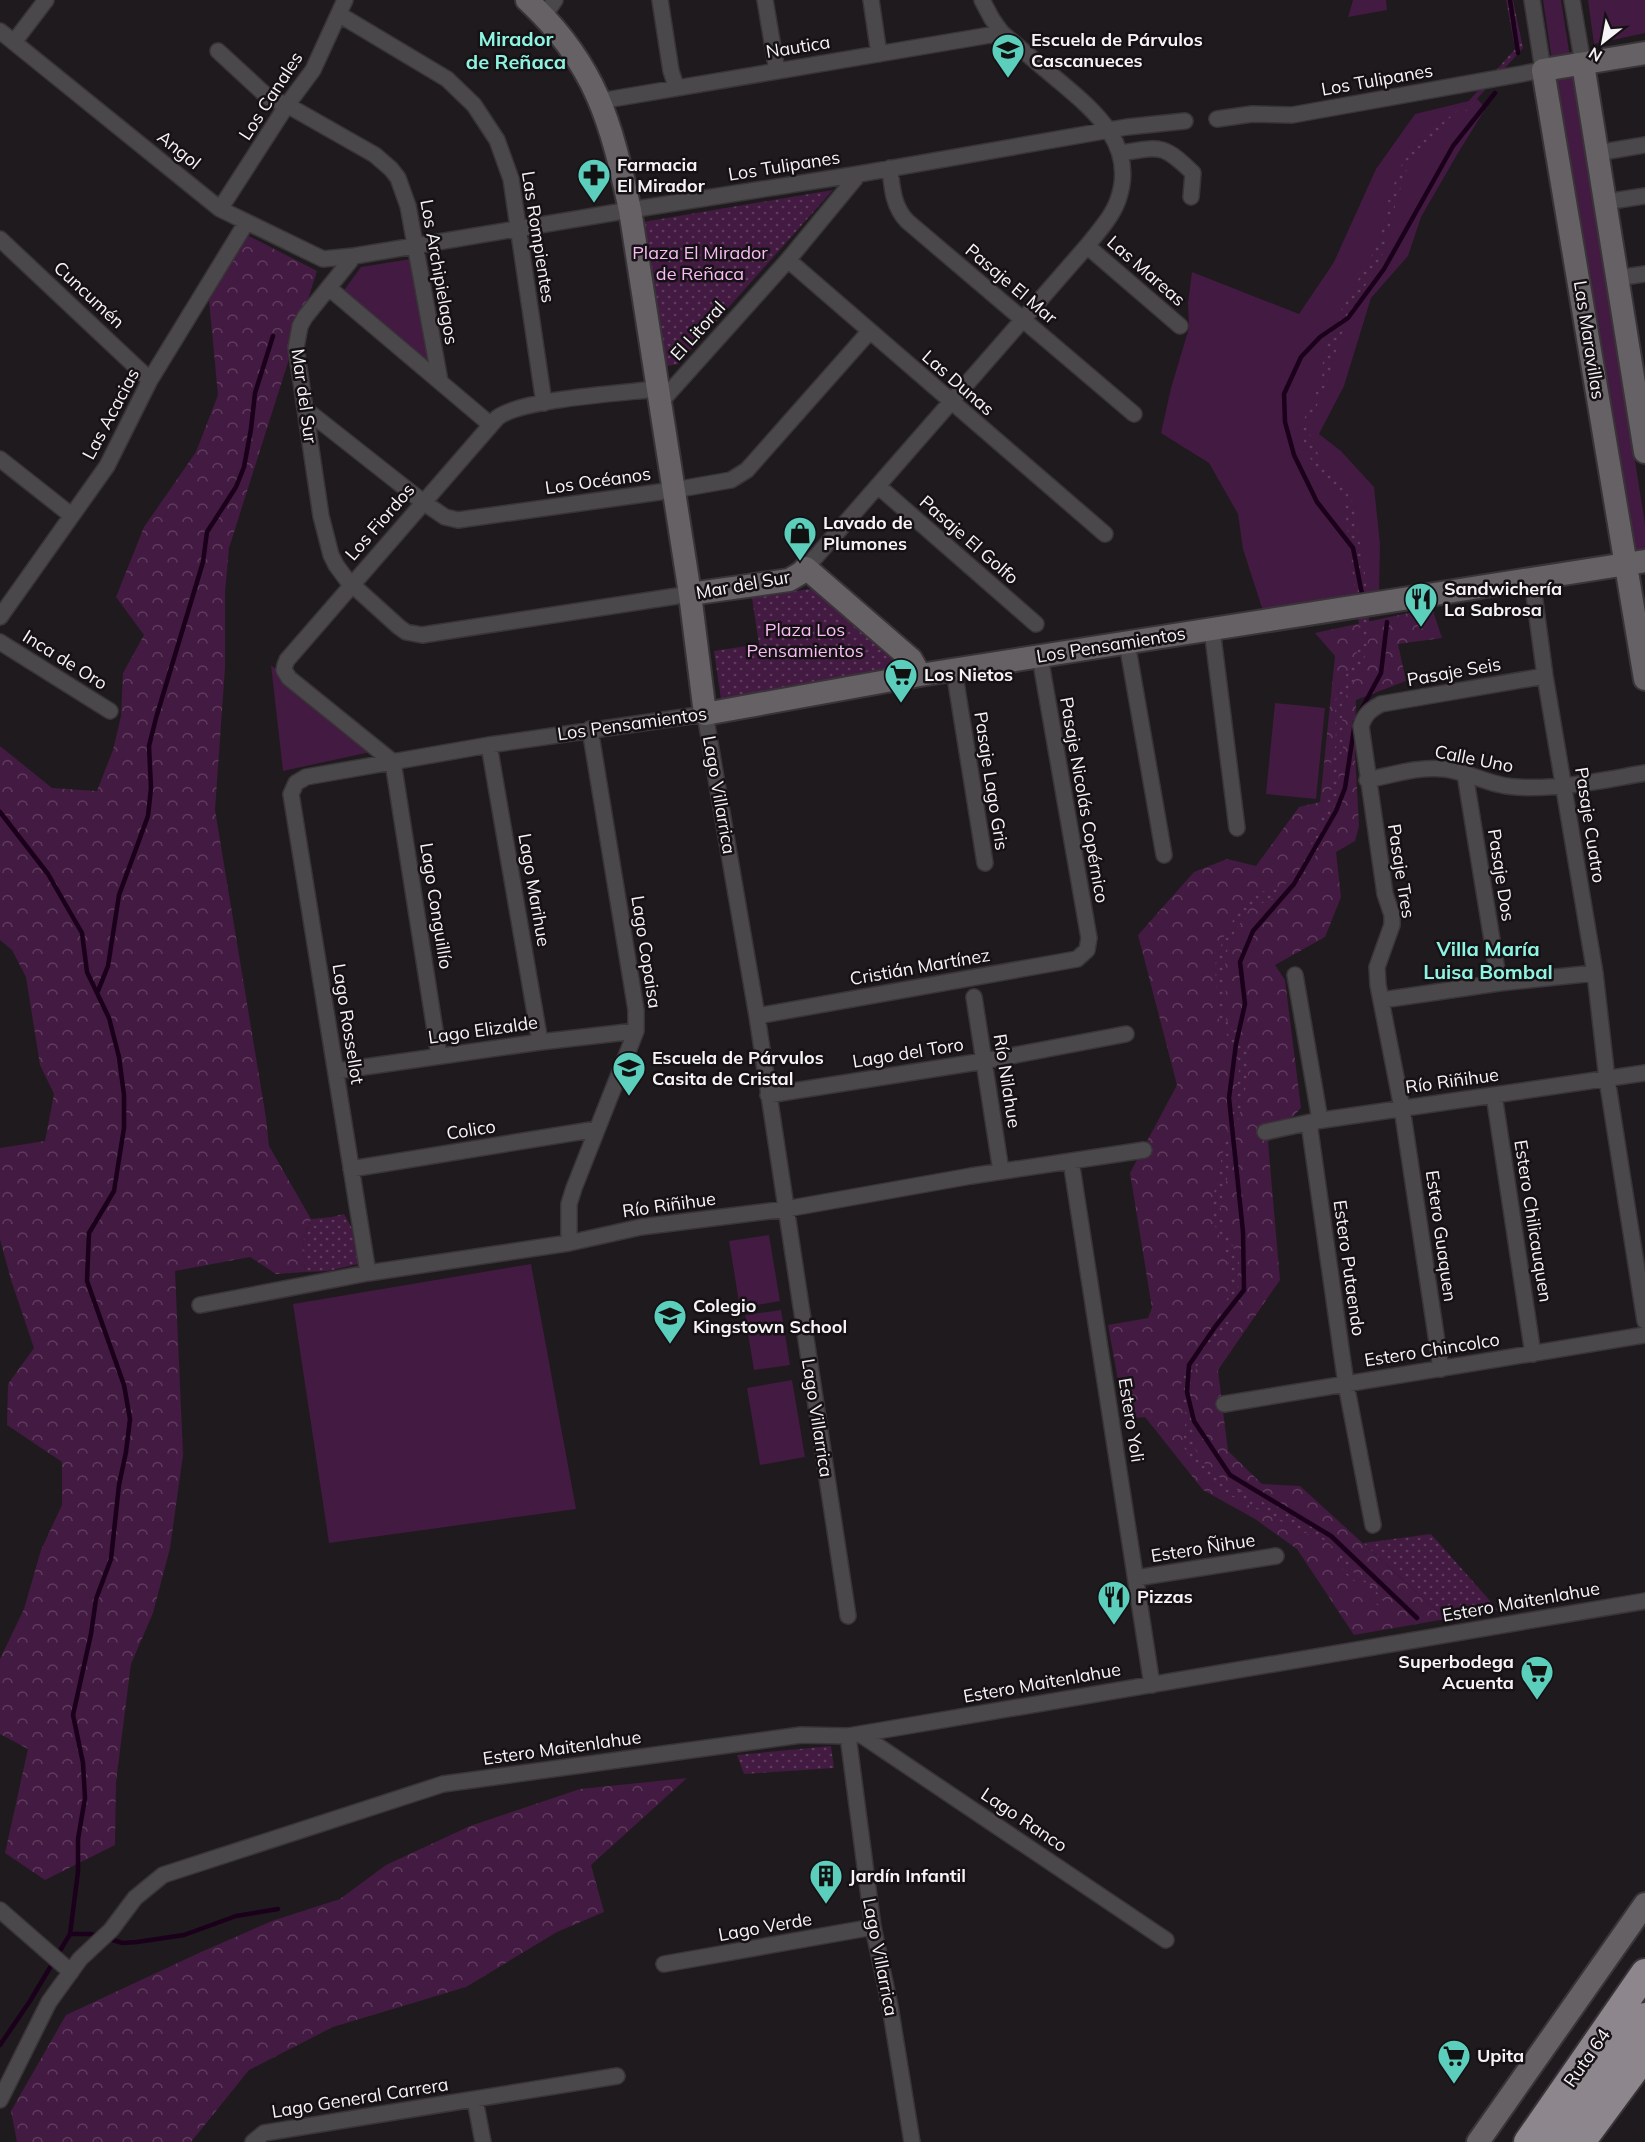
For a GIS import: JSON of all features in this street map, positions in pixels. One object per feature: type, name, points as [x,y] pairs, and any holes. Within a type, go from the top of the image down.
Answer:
[{"type":"highway","name":"Ruta 64","points":[[1528,2142],[1645,1973]]},
{"type":"highway","name":"Ruta 64","points":[[1558,2142],[1645,2017]]},
{"type":"highway","points":[[1581,2142],[1645,2055]]},
{"type":"street","points":[[14,42],[46,0]]},
{"type":"street","name":"Lago Villarrica","points":[[527,0],[549,8],[600,101],[613,136],[630,210],[690,594],[705,714],[757,1016],[848,1616]]},
{"type":"street","points":[[660,0],[671,71],[676,86]]},
{"type":"street","points":[[765,0],[777,71]]},
{"type":"street","points":[[871,0],[879,54]]},
{"type":"street","name":"Mar del Sur","points":[[354,256],[305,317],[297,337],[298,373],[321,516],[331,555],[342,574],[352,585],[399,627],[406,632],[422,635],[789,580],[806,568],[1087,246],[1117,202],[1123,178],[1120,153],[1110,130],[1094,110],[1002,33],[982,0]]},
{"type":"street","name":"Las Maravillas","points":[[1532,0],[1636,563],[1645,680]]},
{"type":"street","name":"Las Maravillas","points":[[1572,0],[1645,452]]},
{"type":"street","name":"Los Canales","points":[[220,209],[287,105],[314,69],[343,7]]},
{"type":"street","name":"Las Rompientes","points":[[343,7],[459,90],[474,105],[497,140],[511,179],[544,403]]},
{"type":"street","name":"Angol","points":[[0,30],[220,209],[323,259],[354,256]]},
{"type":"street","name":"Nautica","points":[[600,101],[676,86],[1002,33]]},
{"type":"street","name":"Los Archipielagos","points":[[218,51],[269,98],[287,105],[375,155],[392,169],[406,196],[440,381]]},
{"type":"street","points":[[1544,70],[1645,53]]},
{"type":"street","name":"Los Tulipanes","points":[[1217,119],[1252,114],[1292,115],[1544,70]]},
{"type":"street","name":"Los Tulipanes","points":[[354,256],[859,174],[1110,130],[1185,121]]},
{"type":"street","points":[[1597,153],[1645,145]]},
{"type":"street","points":[[1120,153],[1159,148],[1171,153],[1193,173],[1191,197]]},
{"type":"street","name":"Pasaje El Mar","points":[[890,168],[894,199],[902,217],[1134,414]]},
{"type":"street","name":"El Litoral","points":[[658,396],[788,260],[859,174]]},
{"type":"street","points":[[1605,202],[1645,196]]},
{"type":"street","name":"Las Acacias","points":[[0,616],[107,466],[150,380],[246,223]]},
{"type":"street","name":"Cuncumén","points":[[0,239],[150,380]]},
{"type":"street","name":"Las Mareas","points":[[1087,246],[1180,326]]},
{"type":"street","name":"Las Dunas","points":[[788,260],[950,403],[1105,534]]},
{"type":"street","points":[[1617,278],[1645,274]]},
{"type":"street","points":[[329,288],[491,425]]},
{"type":"street","name":"Los Océanos","points":[[305,409],[423,502],[445,517],[458,520],[731,480],[747,470],[869,332]]},
{"type":"street","name":"Los Fiordos","points":[[393,762],[289,678],[284,670],[287,660],[505,411],[544,403],[658,396]]},
{"type":"street","points":[[0,459],[71,515]]},
{"type":"street","name":"Pasaje El Golfo","points":[[878,486],[1036,624]]},
{"type":"street","name":"Los Pensamientos","points":[[296,783],[306,777],[489,745],[705,714],[920,675],[1636,563]]},
{"type":"street","points":[[806,568],[911,659],[920,675]]},
{"type":"street","name":"Pasaje Cuatro","points":[[1532,579],[1545,676],[1595,973],[1607,1078],[1645,1322]]},
{"type":"street","points":[[1212,629],[1238,828]]},
{"type":"street","name":"Inca de Oro","points":[[0,642],[110,711]]},
{"type":"street","points":[[1127,643],[1164,855]]},
{"type":"street","name":"Pasaje Nicolás Copérnico","points":[[1040,657],[1089,938],[1087,950]]},
{"type":"street","name":"Pasaje Lago Gris","points":[[954,670],[985,863]]},
{"type":"street","name":"Pasaje Seis","points":[[1370,710],[1380,704],[1545,676]]},
{"type":"street","name":"Pasaje Tres","points":[[1370,710],[1361,726],[1385,894],[1392,915],[1392,925],[1377,967],[1378,985],[1402,1108]]},
{"type":"street","name":"Lago Copaisa","points":[[569,1243],[569,1204],[636,1031],[636,1010],[590,729]]},
{"type":"street","name":"Lago Marihue","points":[[489,745],[540,1042]]},
{"type":"street","name":"Lago Conguillío","points":[[393,762],[440,1056]]},
{"type":"street","name":"Calle Uno","points":[[1367,780],[1423,768],[1445,769],[1496,785],[1564,786],[1645,773]]},
{"type":"street","name":"Pasaje Dos","points":[[1465,774],[1499,983]]},
{"type":"street","name":"Lago Rossellot","points":[[296,783],[291,794],[368,1273]]},
{"type":"street","name":"Cristián Martínez","points":[[757,1016],[1077,959],[1087,950]]},
{"type":"street","points":[[1382,1000],[1499,983],[1595,973]]},
{"type":"street","name":"Estero Putaendo","points":[[1295,975],[1316,1121],[1310,1130],[1346,1384],[1372,1525]]},
{"type":"street","name":"Río Nilahue","points":[[974,997],[1001,1171]]},
{"type":"street","name":"Lago Elizalde","points":[[336,1071],[636,1031]]},
{"type":"street","name":"Lago del Toro","points":[[768,1095],[984,1061],[1126,1034]]},
{"type":"street","name":"Río Riñihue","points":[[1265,1132],[1316,1121],[1645,1073]]},
{"type":"street","name":"Estero Chilicauquen","points":[[1494,1095],[1533,1354]]},
{"type":"street","name":"Estero Guaquen","points":[[1402,1108],[1441,1369]]},
{"type":"street","name":"Colico","points":[[351,1169],[597,1129]]},
{"type":"street","name":"Río Riñihue","points":[[200,1305],[368,1273],[569,1243],[641,1227],[786,1209],[1001,1171],[1144,1150]]},
{"type":"street","name":"Estero Yoli","points":[[1071,1161],[1152,1684]]},
{"type":"street","name":"Estero Chincolco","points":[[1224,1404],[1645,1335]]},
{"type":"street","name":"Estero Ñihue","points":[[1136,1578],[1276,1556]]},
{"type":"street","name":"Estero Maitenlahue","points":[[0,2100],[49,2002],[80,1959],[111,1930],[135,1898],[163,1875],[443,1784],[801,1735],[854,1735],[1645,1601]]},
{"type":"street","name":"Lago Villarrica","points":[[854,1735],[873,1927],[890,2006],[912,2142]]},
{"type":"street","name":"Lago Ranco","points":[[854,1735],[1166,1940]]},
{"type":"street","points":[[1478,2142],[1645,1904]]},
{"type":"street","points":[[0,1910],[71,1972]]},
{"type":"street","name":"Lago Verde","points":[[664,1965],[873,1927]]},
{"type":"street","name":"Lago General Carrera","points":[[253,2142],[264,2133],[617,2076]]},
{"type":"street","points":[[475,2100],[483,2142]]},
{"type":"green space","points":[[1353,0],[1386,0],[1387,10],[1348,17]]},
{"type":"green space","points":[[1506,0],[1513,0],[1523,48],[1466,111],[1425,143],[1407,169],[1382,256],[1351,313],[1338,343],[1330,376],[1308,426],[1312,442],[1324,466],[1346,491],[1353,503],[1365,573],[1370,631],[1364,660],[1342,704],[1343,749],[1340,757],[1337,799],[1320,848],[1296,889],[1250,908],[1235,931],[1225,957],[1226,1020],[1250,1057],[1247,1082],[1234,1137],[1233,1156],[1220,1205],[1239,1263],[1238,1296],[1227,1328],[1200,1360],[1190,1381],[1197,1423],[1193,1446],[1207,1467],[1232,1487],[1306,1525],[1326,1531],[1339,1540],[1353,1572],[1372,1586],[1386,1604],[1377,1605],[1371,1595],[1343,1572],[1337,1550],[1324,1540],[1300,1531],[1227,1494],[1199,1470],[1183,1446],[1186,1416],[1180,1388],[1186,1367],[1216,1327],[1229,1294],[1228,1258],[1214,1223],[1212,1202],[1239,1070],[1238,1057],[1218,1017],[1215,965],[1225,933],[1241,908],[1261,892],[1281,887],[1297,875],[1310,847],[1332,788],[1331,757],[1336,745],[1335,701],[1361,641],[1344,501],[1306,452],[1301,426],[1322,379],[1323,360],[1332,326],[1371,257],[1383,228],[1389,197],[1402,164],[1420,140],[1467,103],[1515,49]]},
{"type":"green space","points":[[1543,0],[1561,0],[1570,57],[1552,60]]},
{"type":"green space","points":[[1588,0],[1645,0],[1645,33],[1594,44]]},
{"type":"green space","points":[[1574,75],[1645,524],[1645,553],[1633,555],[1556,78]]},
{"type":"green space","points":[[1477,99],[1484,111],[1421,217],[1408,256],[1371,298],[1344,386],[1319,434],[1341,451],[1374,487],[1380,544],[1379,593],[1264,614],[1243,549],[1238,514],[1209,463],[1161,433],[1171,388],[1189,328],[1188,303],[1192,272],[1299,314],[1334,262],[1376,169],[1415,114]]},
{"type":"green space","name":"Plaza El Mirador de Reñaca","points":[[833,190],[678,364],[667,366],[643,222]]},
{"type":"green space","points":[[247,235],[317,271],[229,548],[225,592],[225,668],[215,810],[269,1146],[311,1219],[303,1242],[305,1272],[276,1274],[250,1257],[175,1271],[183,1455],[170,1548],[153,1613],[131,1664],[116,1782],[115,1845],[45,1880],[5,1853],[28,1749],[0,1734],[0,1659],[24,1609],[41,1550],[62,1505],[62,1462],[7,1425],[8,1384],[34,1348],[0,1239],[0,1148],[45,1141],[54,1094],[40,1065],[26,977],[12,950],[0,940],[0,746],[52,788],[97,791],[113,750],[121,716],[123,673],[144,635],[116,597],[144,527],[196,452],[218,395],[209,300]]},
{"type":"green space","points":[[411,259],[430,364],[342,293],[361,267]]},
{"type":"green space","name":"Plaza Los Pensamientos","points":[[816,588],[907,670],[721,699],[714,651],[759,644],[752,598]]},
{"type":"green space","points":[[1432,608],[1442,638],[1398,644],[1406,681],[1356,700],[1355,754],[1359,826],[1355,841],[1336,852],[1341,897],[1325,937],[1275,965],[1285,980],[1301,1108],[1268,1142],[1280,1280],[1218,1370],[1228,1451],[1262,1484],[1300,1486],[1446,1619],[1354,1635],[1297,1549],[1255,1519],[1203,1490],[1145,1417],[1125,1419],[1108,1325],[1148,1318],[1152,1308],[1130,1173],[1177,1085],[1138,935],[1194,872],[1227,859],[1256,866],[1299,807],[1320,802],[1335,656],[1315,633]]},
{"type":"green space","points":[[271,665],[375,751],[283,771]]},
{"type":"green space","points":[[1275,703],[1325,708],[1316,799],[1266,794]]},
{"type":"green space","points":[[344,1214],[355,1234],[358,1264],[328,1271],[305,1272],[303,1242],[311,1219]]},
{"type":"green space","points":[[769,1235],[780,1301],[740,1308],[729,1241]]},
{"type":"green space","points":[[531,1264],[576,1509],[329,1543],[293,1304]]},
{"type":"green space","points":[[781,1310],[790,1365],[754,1370],[745,1315]]},
{"type":"green space","points":[[792,1380],[805,1457],[760,1465],[747,1388]]},
{"type":"green space","points":[[1431,1534],[1498,1610],[1446,1619],[1363,1543]]},
{"type":"green space","points":[[831,1746],[834,1768],[744,1774],[737,1755]]},
{"type":"green space","points":[[687,1778],[591,1865],[604,1912],[557,1932],[466,1987],[333,2027],[249,2070],[191,2142],[17,2142],[11,2111],[66,2015],[272,1921],[340,1899],[386,1865],[470,1826],[580,1789]]},
{"type":"waterway","points":[[1510,0],[1518,53]]},
{"type":"waterway","points":[[1362,594],[1353,548],[1317,502],[1294,455],[1285,422],[1284,394],[1301,357],[1320,337],[1348,318],[1384,269],[1453,146],[1495,93]]},
{"type":"waterway","points":[[98,991],[108,966],[119,895],[148,816],[151,788],[149,746],[156,718],[203,562],[207,532],[236,487],[244,467],[255,393],[273,336]]},
{"type":"waterway","points":[[1360,712],[1381,673],[1387,622]]},
{"type":"waterway","points":[[1355,722],[1345,788],[1336,811],[1294,884],[1253,931],[1240,962],[1245,1004],[1236,1044],[1229,1098],[1243,1232],[1244,1290],[1189,1365],[1187,1392],[1194,1421],[1230,1475],[1331,1536],[1417,1618]]},
{"type":"waterway","points":[[0,812],[48,874],[82,933],[87,972],[109,1018],[119,1057],[124,1095],[124,1128],[114,1191],[89,1233],[87,1281],[124,1385],[130,1419],[119,1485],[111,1559],[96,1599],[91,1634],[73,1715],[83,1763],[85,1798],[78,1839],[78,1872],[70,1934],[30,2001],[0,2045]]},
{"type":"waterway","points":[[70,1934],[91,1934],[123,1943],[137,1942],[184,1935],[236,1916],[278,1909]]},
{"type":"place","name":"Escuela de Párvulos Cascanueces","points":[[1008,79]]},
{"type":"place","name":"Farmacia El Mirador","points":[[594,204]]},
{"type":"place","name":"Lavado de Plumones","points":[[800,562]]},
{"type":"place","name":"Sandwichería La Sabrosa","points":[[1421,628]]},
{"type":"place","name":"Los Nietos","points":[[901,704]]},
{"type":"place","name":"Escuela de Párvulos Casita de Cristal","points":[[629,1097]]},
{"type":"place","name":"Colegio Kingstown School","points":[[670,1345]]},
{"type":"place","name":"Pizzas","points":[[1114,1626]]},
{"type":"place","name":"Superbodega Acuenta","points":[[1537,1701]]},
{"type":"place","name":"Jardín Infantil","points":[[826,1905]]},
{"type":"place","name":"Upita","points":[[1454,2085]]},
{"type":"district","name":"Mirador de Reñaca","points":[[516,50]]},
{"type":"district","name":"Villa María Luisa Bombal","points":[[1488,960]]}]
